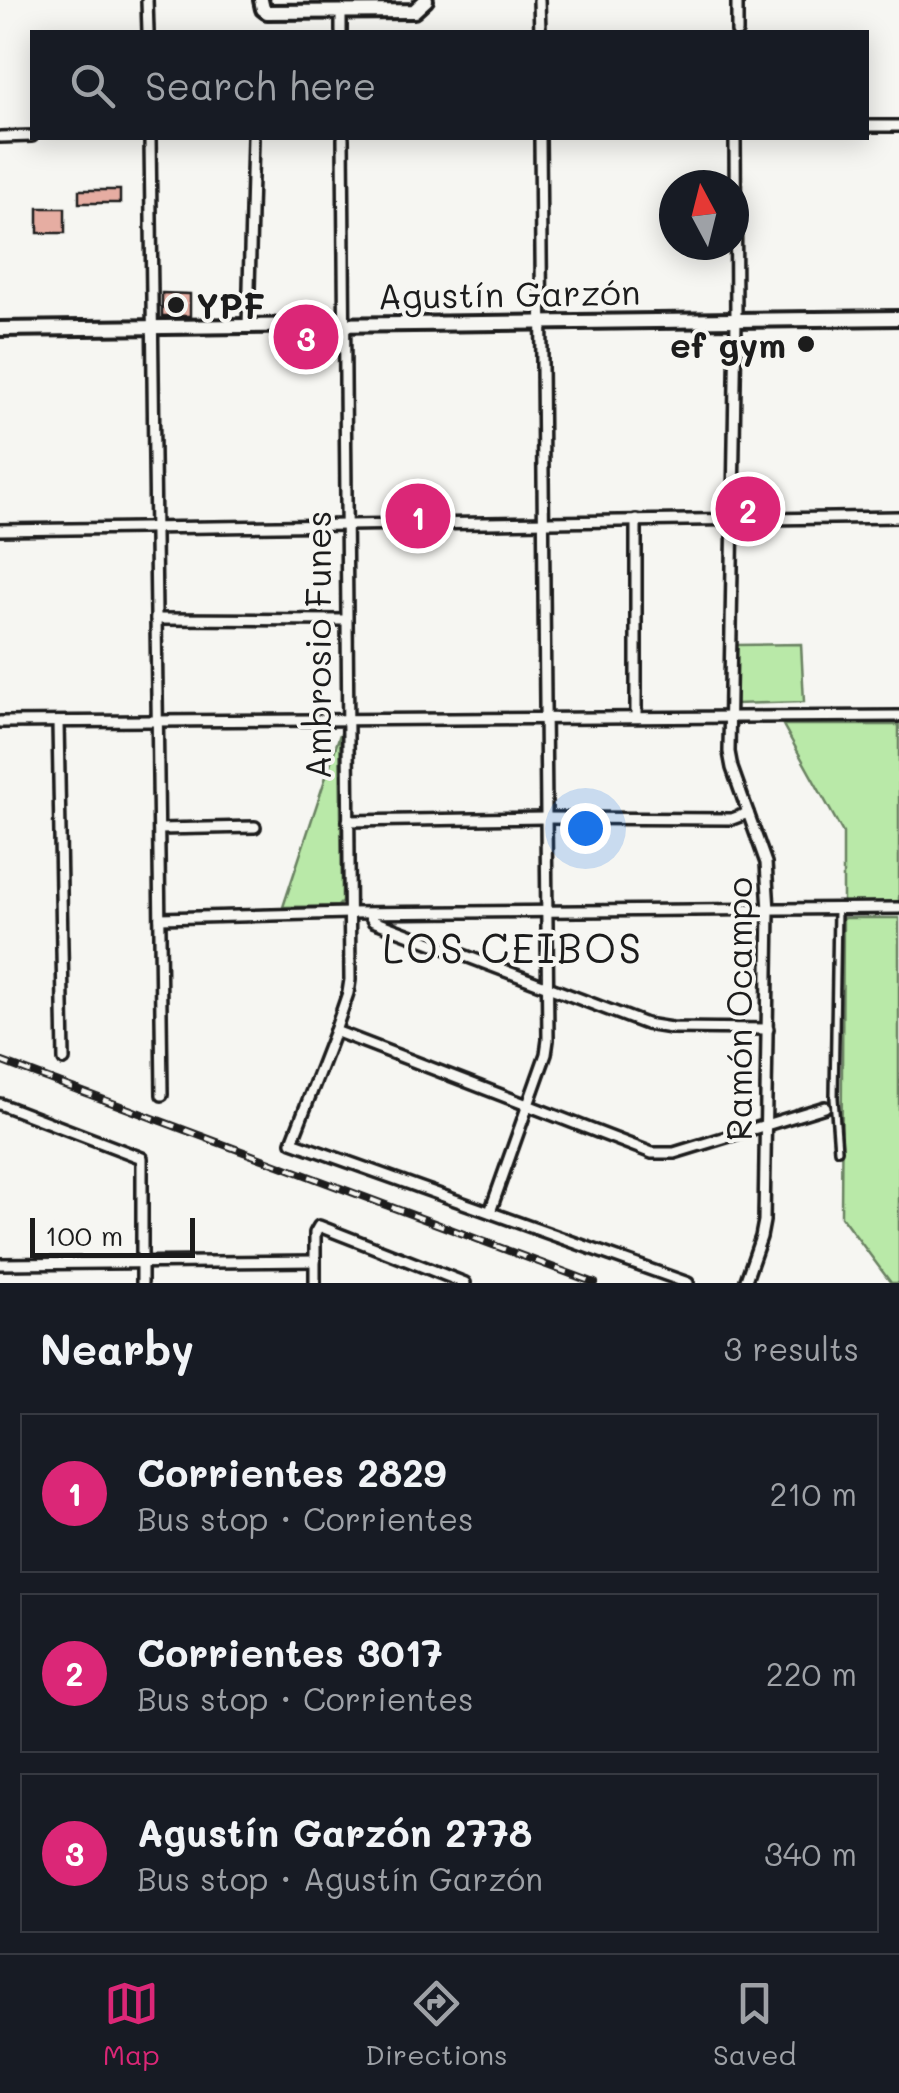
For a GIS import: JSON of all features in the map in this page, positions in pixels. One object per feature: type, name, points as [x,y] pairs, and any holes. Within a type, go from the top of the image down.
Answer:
[{"type":"main road","points":[[264,6],[341,12],[414,11],[426,0]]},
{"type":"main road","name":"Agustín Garzón","points":[[0,329],[899,318]]},
{"type":"street","points":[[147,0],[148,30]]},
{"type":"street","points":[[539,0],[540,30]]},
{"type":"street","points":[[737,0],[737,30]]},
{"type":"street","points":[[341,12],[341,30]]},
{"type":"street","points":[[869,126],[899,126]]},
{"type":"street","points":[[0,136],[30,136]]},
{"type":"street","points":[[150,140],[162,1095]]},
{"type":"street","points":[[248,326],[252,140]]},
{"type":"street","name":"Ambrosio Funes","points":[[343,140],[348,993],[292,1142],[490,1212]]},
{"type":"street","points":[[540,140],[546,1054],[490,1212],[688,1283]]},
{"type":"street","name":"Ramón Ocampo","points":[[736,140],[728,716],[730,762],[766,863],[769,910],[764,1221],[745,1283]]},
{"type":"street","points":[[0,530],[899,517]]},
{"type":"street","points":[[636,520],[636,717]]},
{"type":"street","points":[[156,619],[346,620]]},
{"type":"street","points":[[0,722],[899,716]]},
{"type":"street","points":[[58,722],[64,1060]]},
{"type":"street","points":[[348,822],[732,818],[748,814]]},
{"type":"street","points":[[159,829],[255,828]]},
{"type":"street","points":[[160,918],[899,908]]},
{"type":"street","points":[[369,914],[373,922],[658,1027],[768,1029]]},
{"type":"street","points":[[335,1031],[652,1153],[662,1154],[825,1107]]},
{"type":"street","points":[[0,1104],[142,1158],[142,1283]]},
{"type":"street","points":[[315,1283],[315,1232],[319,1226],[466,1283]]},
{"type":"street","points":[[0,1264],[315,1261]]},
{"type":"lane","points":[[837,909],[834,1098],[838,1150]]},
{"type":"green space","points":[[801,644],[804,702],[735,704],[736,645]]},
{"type":"green space","points":[[783,725],[899,725],[899,903],[843,903],[843,833]]},
{"type":"green space","points":[[340,734],[342,902],[338,906],[283,907]]},
{"type":"green space","points":[[843,918],[899,918],[899,1283],[891,1283],[841,1216]]},
{"type":"building","points":[[79,190],[120,190],[120,203],[79,203]]},
{"type":"building","points":[[38,208],[65,208],[65,233],[38,233]]},
{"type":"building","name":"YPF","points":[[162,293],[190,294],[190,316],[162,316]]},
{"type":"railway","points":[[0,1061],[595,1283]]},
{"type":"place","name":"YPF","points":[[176,305]]},
{"type":"place","name":"Agustín Garzón 2778","points":[[306,337]]},
{"type":"place","name":"ef gym","points":[[806,344]]},
{"type":"place","name":"Corrientes 3017","points":[[748,509]]},
{"type":"place","name":"Corrientes 2829","points":[[418,516]]},
{"type":"district","name":"LOS CEIBOS","points":[[513,947]]}]
